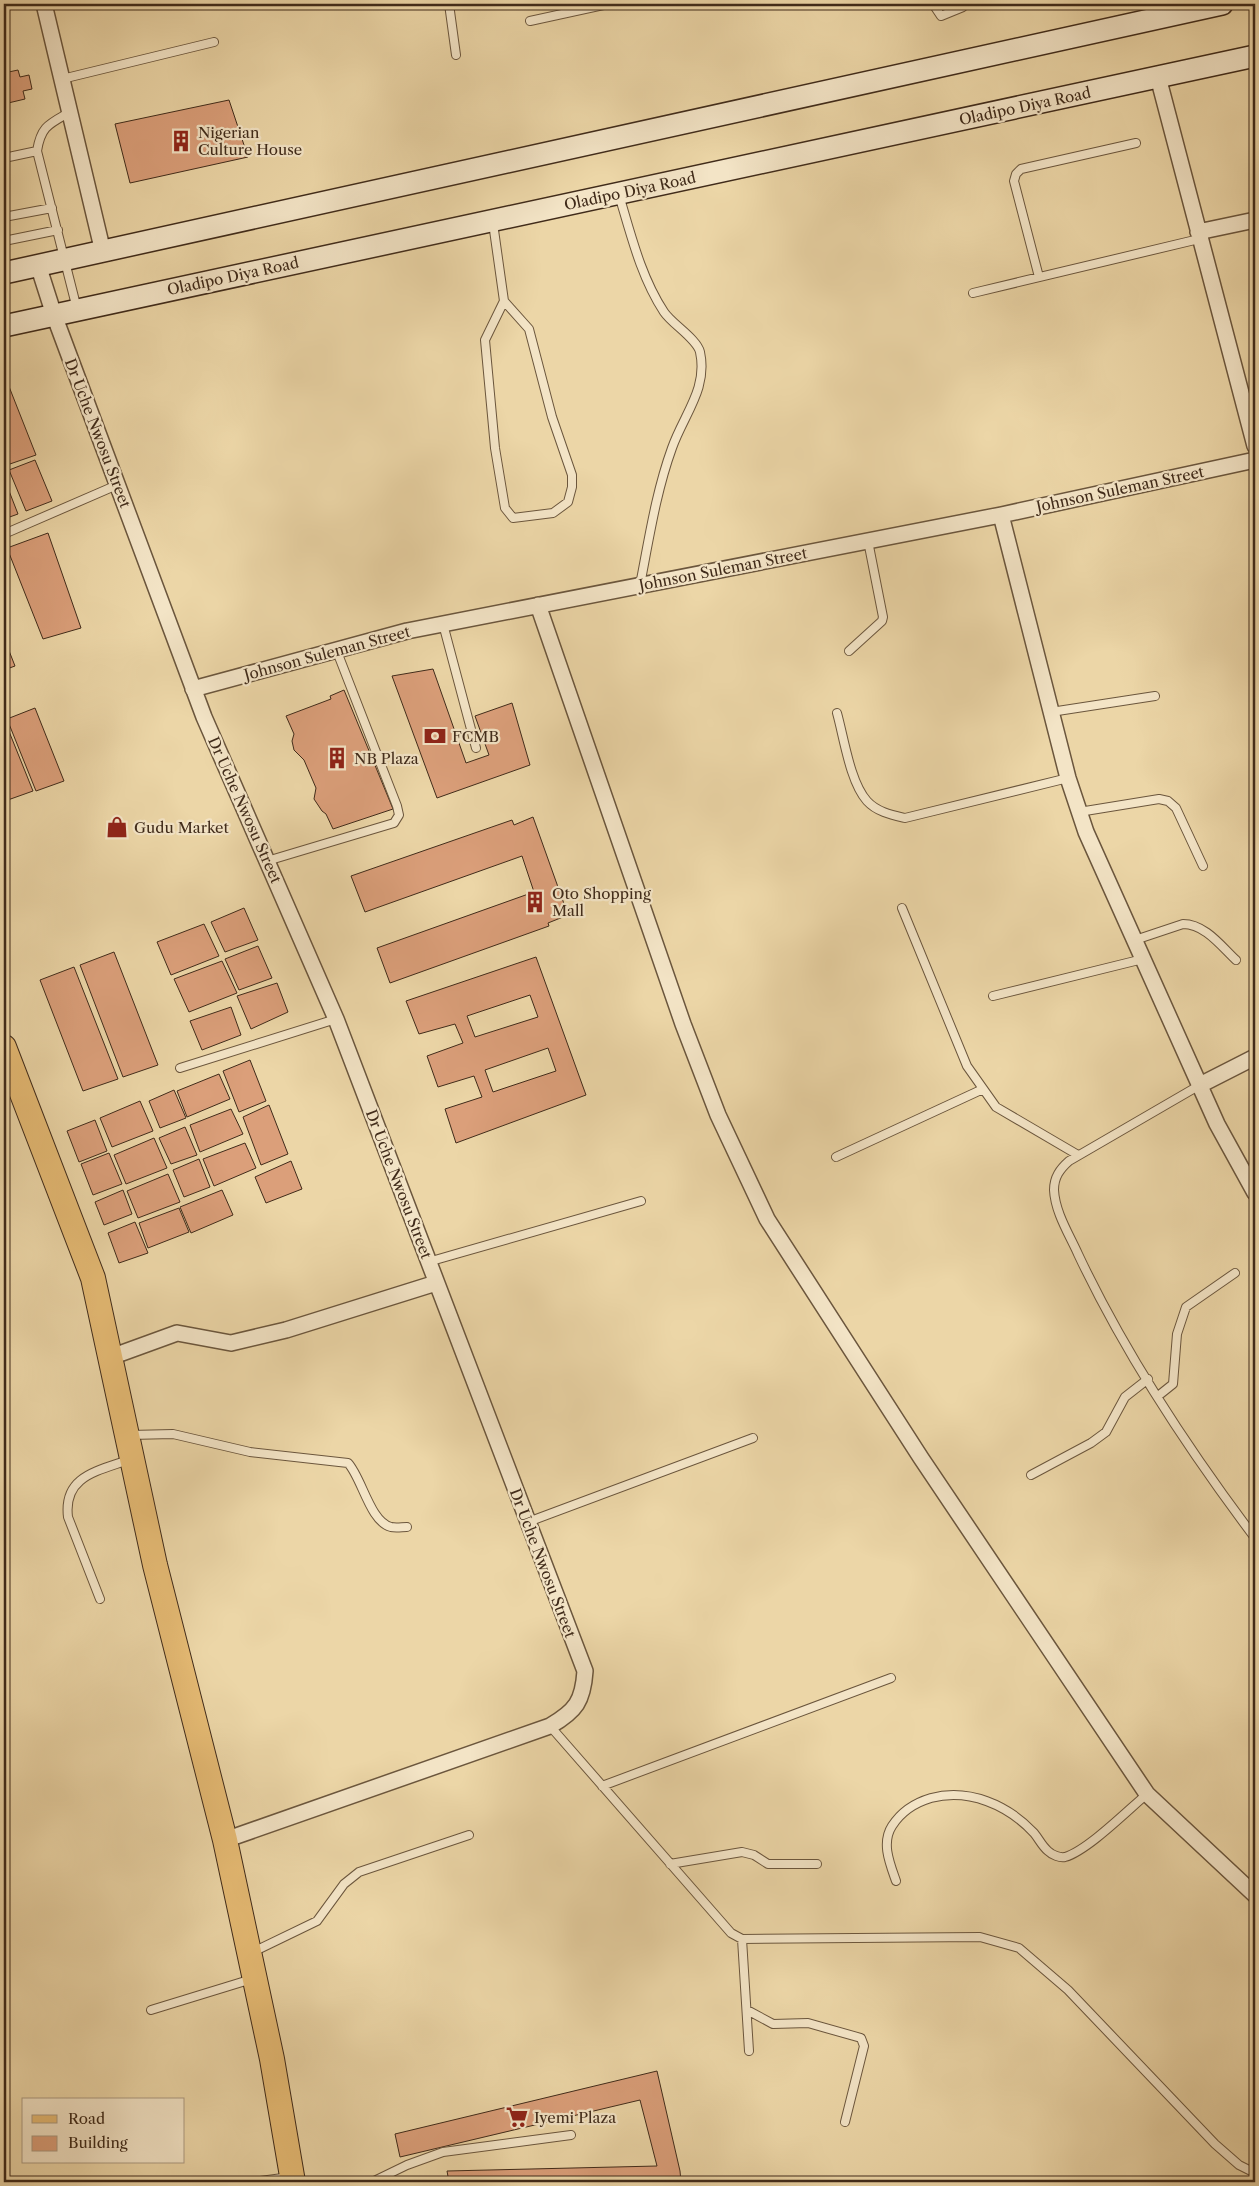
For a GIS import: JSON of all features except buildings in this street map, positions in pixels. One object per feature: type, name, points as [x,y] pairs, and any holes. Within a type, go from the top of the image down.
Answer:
[{"type":"main road","points":[[4,273],[1222,4]]},
{"type":"main road","name":"Oladipo Diya Road","points":[[4,326],[1255,56]]},
{"type":"main road","points":[[4,1047],[93,1278],[155,1566],[224,1840],[254,1978],[293,2179]]},
{"type":"street","points":[[44,4],[103,252]]},
{"type":"street","points":[[1158,77],[1255,446]]},
{"type":"street","points":[[1199,235],[1255,220]]},
{"type":"street","name":"Dr Uche Nwosu Street","points":[[38,265],[54,315],[193,688],[336,1019],[585,1671],[584,1690],[576,1706],[565,1717],[550,1726],[224,1840]]},
{"type":"street","name":"Johnson Suleman Street","points":[[193,688],[443,624],[1001,515],[1255,460]]},
{"type":"street","points":[[1001,515],[1068,778],[1086,832],[1217,1124],[1255,1193]]},
{"type":"street","points":[[538,605],[682,1024],[718,1115],[767,1219],[921,1458],[1147,1794],[1255,1895]]},
{"type":"street","points":[[1200,1085],[1255,1057]]},
{"type":"street","points":[[111,1357],[177,1333],[231,1343],[286,1330],[436,1283]]},
{"type":"lane","points":[[449,4],[456,55]]},
{"type":"lane","points":[[530,21],[608,4]]},
{"type":"lane","points":[[933,4],[942,16],[963,7],[964,4]]},
{"type":"lane","points":[[62,79],[214,42]]},
{"type":"lane","points":[[4,44],[4,50]]},
{"type":"lane","points":[[70,112],[46,125],[39,137],[37,151],[77,309]]},
{"type":"lane","points":[[1039,277],[1014,181],[1016,174],[1021,169],[1136,143]]},
{"type":"lane","points":[[4,158],[37,151]]},
{"type":"lane","points":[[618,193],[638,258],[649,284],[665,314],[699,349],[703,376],[672,447],[656,503],[640,585]]},
{"type":"lane","points":[[4,218],[52,208]]},
{"type":"lane","points":[[493,220],[504,301],[486,340],[495,448],[505,508],[513,518],[553,513],[568,502],[572,487],[572,475],[552,416],[529,329],[504,301]]},
{"type":"lane","points":[[4,240],[58,230]]},
{"type":"lane","points":[[973,293],[1199,235]]},
{"type":"lane","points":[[4,534],[117,484]]},
{"type":"lane","points":[[849,651],[882,621],[883,617],[868,541]]},
{"type":"lane","points":[[443,624],[476,748]]},
{"type":"lane","points":[[267,861],[394,822],[399,815],[336,650]]},
{"type":"lane","points":[[1051,712],[1155,696]]},
{"type":"lane","points":[[837,713],[856,782],[867,801],[886,814],[905,818],[1068,778]]},
{"type":"lane","points":[[1079,812],[1158,799],[1168,801],[1176,808],[1203,866]]},
{"type":"lane","points":[[902,908],[967,1066],[983,1089],[996,1107],[1078,1155]]},
{"type":"lane","points":[[1135,940],[1183,924],[1191,924],[1200,927],[1236,960]]},
{"type":"lane","points":[[993,996],[1143,959]]},
{"type":"lane","points":[[180,1068],[336,1019]]},
{"type":"lane","points":[[1200,1085],[1078,1155],[1060,1169],[1055,1178],[1054,1190],[1057,1206],[1102,1304],[1206,1471],[1255,1538]]},
{"type":"lane","points":[[836,1157],[983,1089]]},
{"type":"lane","points":[[428,1262],[641,1200]]},
{"type":"lane","points":[[1158,1396],[1172,1384],[1177,1334],[1186,1307],[1234,1273]]},
{"type":"lane","points":[[1031,1475],[1092,1443],[1106,1432],[1125,1397],[1148,1379]]},
{"type":"lane","points":[[128,1435],[173,1434],[250,1452],[348,1463],[354,1470],[378,1518],[390,1527],[407,1527]]},
{"type":"lane","points":[[528,1522],[753,1438]]},
{"type":"lane","points":[[100,1599],[68,1517],[66,1503],[69,1493],[84,1476],[132,1459]]},
{"type":"lane","points":[[602,1786],[891,1678]]},
{"type":"lane","points":[[550,1726],[725,1927],[742,1939],[980,1937],[1019,1948],[1068,1990],[1215,2144],[1240,2165],[1255,2172]]},
{"type":"lane","points":[[896,1881],[886,1844],[890,1829],[898,1816],[922,1801],[948,1795],[982,1799],[1003,1809],[1019,1820],[1054,1855],[1065,1857],[1087,1844],[1147,1794]]},
{"type":"lane","points":[[249,1954],[317,1921],[344,1884],[359,1872],[469,1836]]},
{"type":"lane","points":[[670,1864],[742,1852],[754,1855],[768,1864],[817,1864]]},
{"type":"lane","points":[[742,1939],[749,2051]]},
{"type":"lane","points":[[151,2010],[254,1978]]},
{"type":"lane","points":[[747,2010],[773,2024],[808,2023],[861,2038],[864,2046],[845,2122]]},
{"type":"lane","points":[[372,2182],[407,2164],[443,2152],[571,2135]]},
{"type":"lane","points":[[252,2182],[293,2179]]},
{"type":"place","name":"Nigerian Culture House","points":[[181,141]]},
{"type":"place","name":"FCMB","points":[[435,736]]},
{"type":"place","name":"NB Plaza","points":[[337,758]]},
{"type":"place","name":"Gudu Market","points":[[117,827]]},
{"type":"place","name":"Oto Shopping Mall","points":[[535,902]]},
{"type":"place","name":"Iyemi Plaza","points":[[517,2117]]}]
